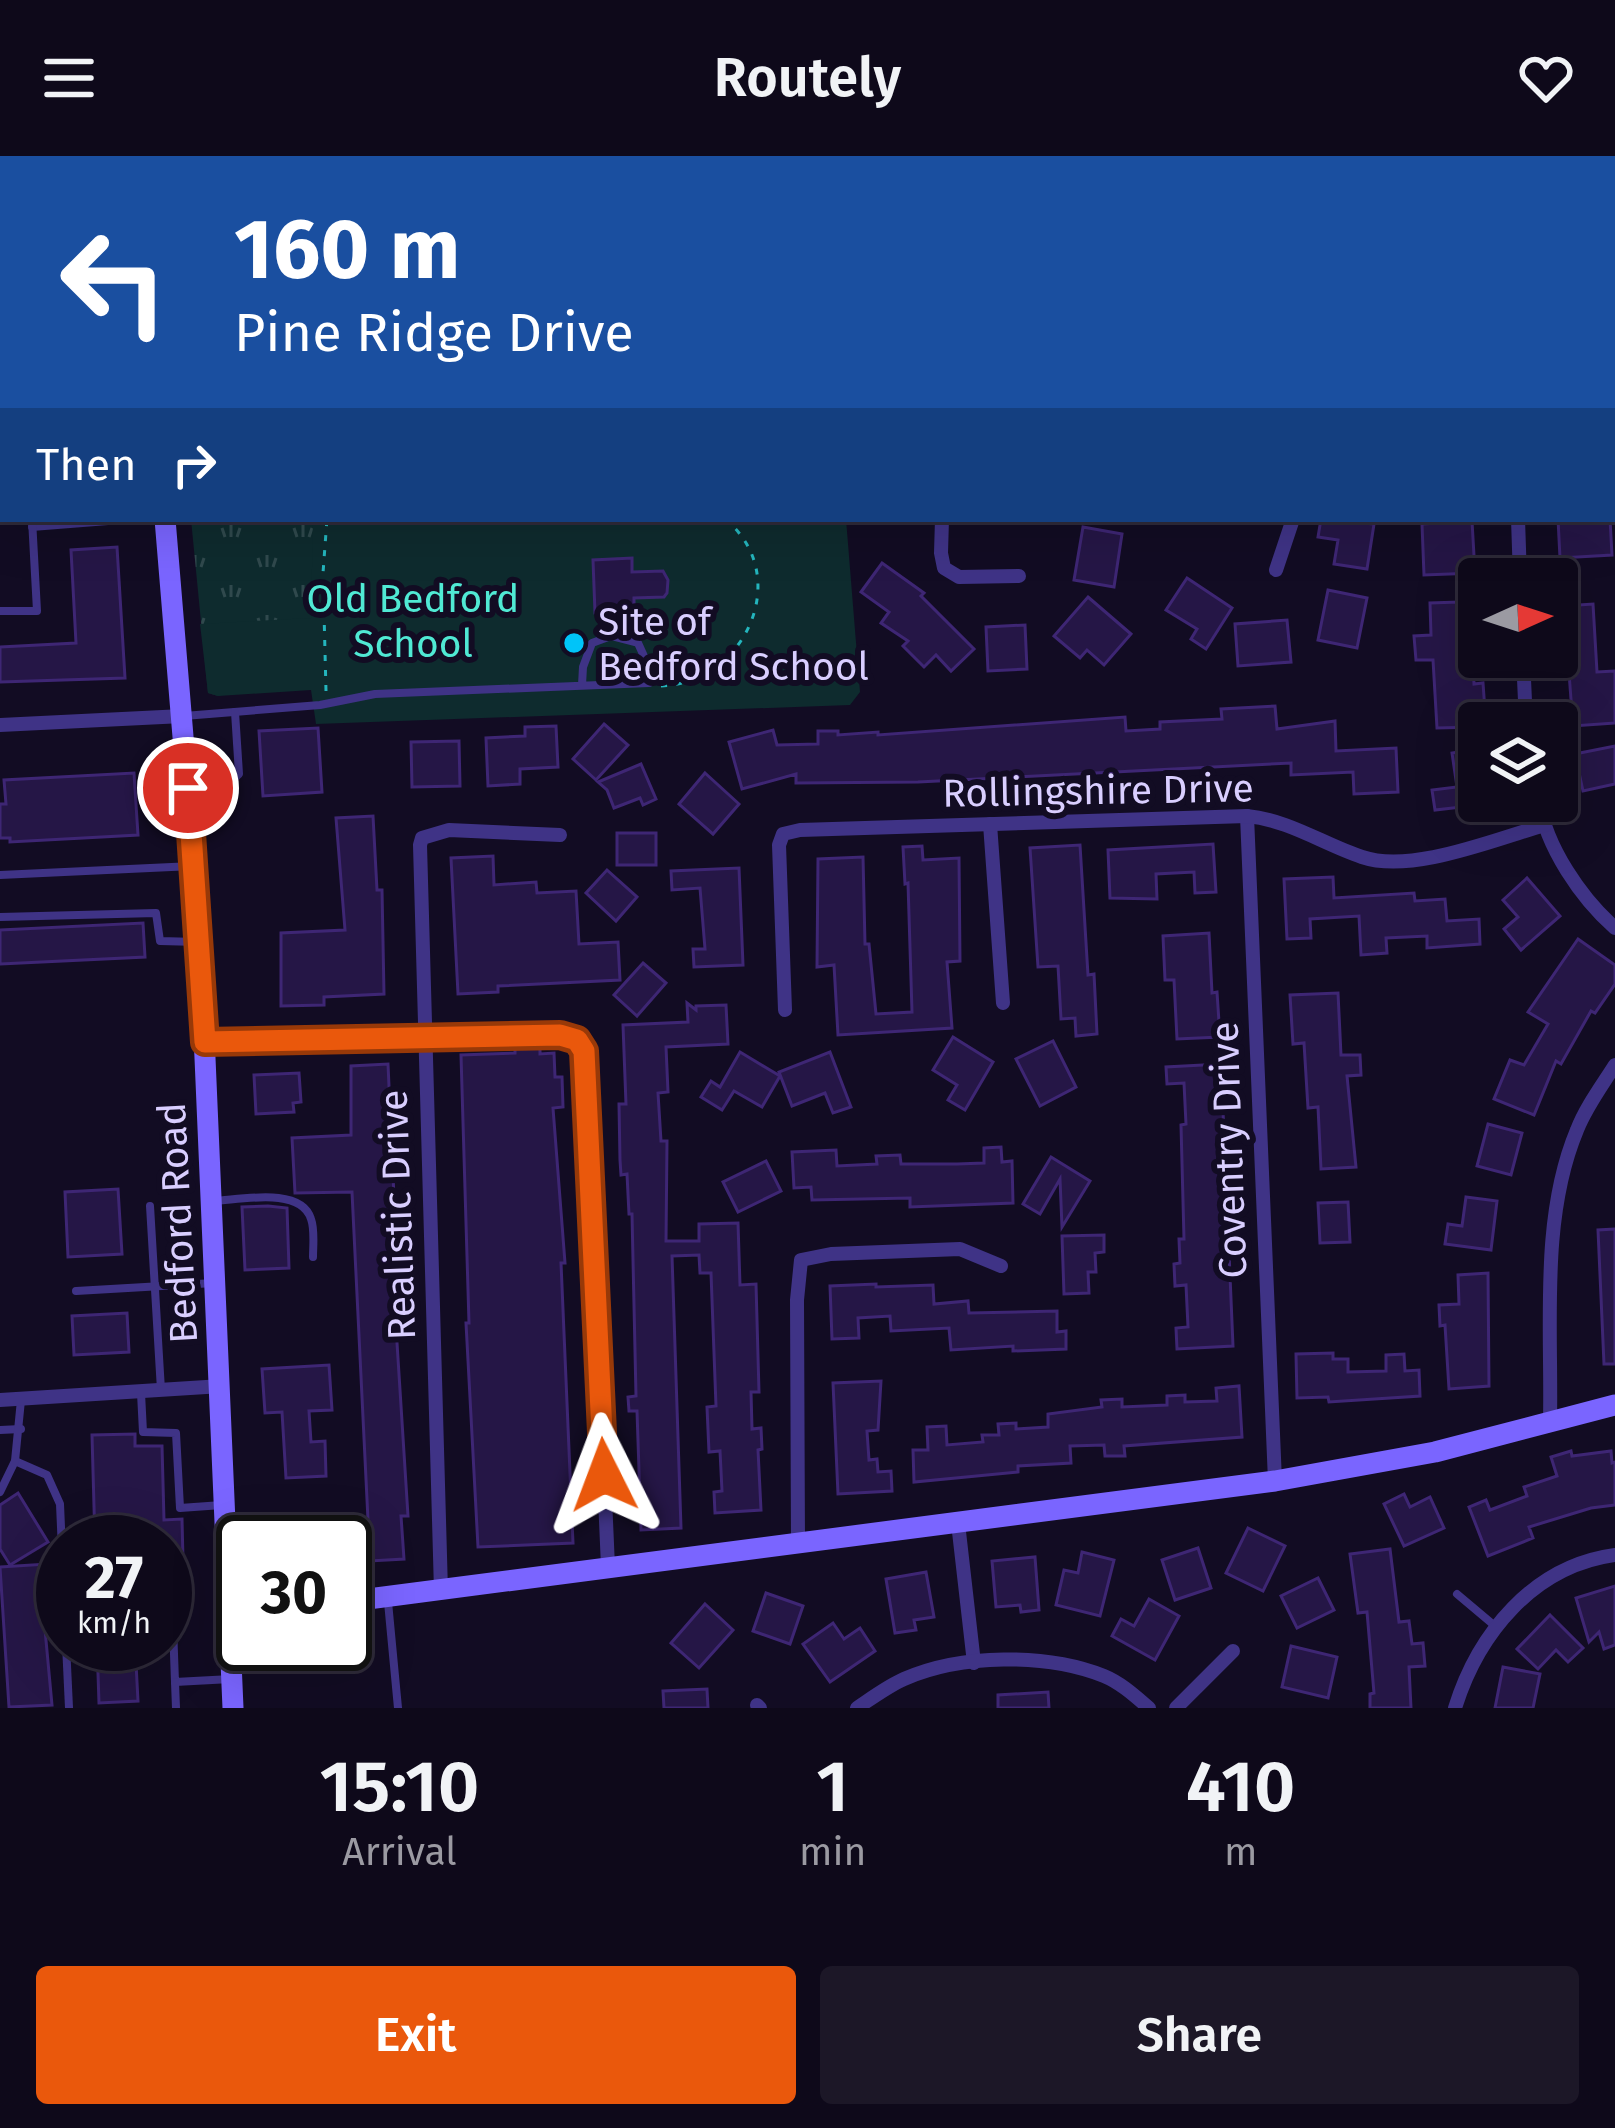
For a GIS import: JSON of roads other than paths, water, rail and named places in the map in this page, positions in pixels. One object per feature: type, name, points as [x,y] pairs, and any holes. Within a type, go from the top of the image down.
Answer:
[{"type":"street","name":"Bedford Road","points":[[165,522],[200,942],[228,1515]]},
{"type":"street","points":[[941,522],[944,568],[959,577],[1019,576]]},
{"type":"street","points":[[1276,570],[1292,522]]},
{"type":"street","points":[[1517,522],[1519,558]]},
{"type":"street","points":[[0,724],[183,716]]},
{"type":"street","name":"Rollingshire Drive","points":[[785,1010],[779,845],[783,834],[1247,816],[1299,829],[1377,861],[1427,857],[1546,825]]},
{"type":"street","name":"Coventry Drive","points":[[1247,816],[1274,1481]]},
{"type":"street","points":[[1545,822],[1584,895],[1615,928]]},
{"type":"street","points":[[990,824],[1003,1003]]},
{"type":"street","name":"Realistic Drive","points":[[441,1591],[418,866],[422,838],[449,830],[560,835]]},
{"type":"street","points":[[205,1042],[560,1035],[577,1040],[584,1051],[608,1568]]},
{"type":"street","points":[[1550,1420],[1558,1205],[1575,1135],[1615,1065]]},
{"type":"street","points":[[798,1545],[801,1260],[831,1253],[960,1249],[1001,1266]]},
{"type":"street","points":[[0,1400],[221,1386]]},
{"type":"street","points":[[372,1599],[1274,1481],[1435,1452],[1615,1406]]},
{"type":"street","points":[[958,1523],[974,1663]]},
{"type":"street","points":[[1455,1708],[1467,1670],[1502,1616],[1576,1565],[1615,1555]]},
{"type":"street","points":[[1176,1708],[1233,1651]]},
{"type":"street","points":[[857,1708],[919,1673],[974,1663],[1046,1662],[1108,1677],[1149,1708]]},
{"type":"street","name":"Bedford Road","points":[[233,1671],[233,1708]]},
{"type":"lane","points":[[0,611],[37,611],[32,523]]},
{"type":"lane","points":[[183,716],[320,705],[375,694],[649,683],[638,643],[611,636],[592,644],[582,685]]},
{"type":"lane","points":[[188,788],[229,783],[239,774],[235,712]]},
{"type":"lane","points":[[0,875],[194,866]]},
{"type":"lane","points":[[0,917],[156,913],[160,941],[200,942]]},
{"type":"lane","points":[[212,1201],[279,1197],[305,1208],[312,1220],[313,1257]]},
{"type":"lane","points":[[150,1206],[161,1390]]},
{"type":"lane","points":[[76,1292],[215,1282]]},
{"type":"lane","points":[[141,1391],[142,1432],[176,1433],[180,1508],[227,1504]]},
{"type":"lane","points":[[0,1492],[15,1461],[21,1399]]},
{"type":"lane","points":[[0,1430],[21,1429]]},
{"type":"lane","points":[[15,1461],[47,1475],[60,1515]]},
{"type":"lane","points":[[1457,1594],[1495,1627]]},
{"type":"lane","points":[[388,1597],[398,1708]]},
{"type":"lane","points":[[67,1671],[69,1708]]},
{"type":"lane","points":[[175,1671],[176,1708]]},
{"type":"lane","points":[[176,1682],[232,1678]]},
{"type":"place","name":"Site of Bedford School","points":[[574,643]]},
{"type":"park label","name":"Old Bedford School","points":[[413,620]]}]
